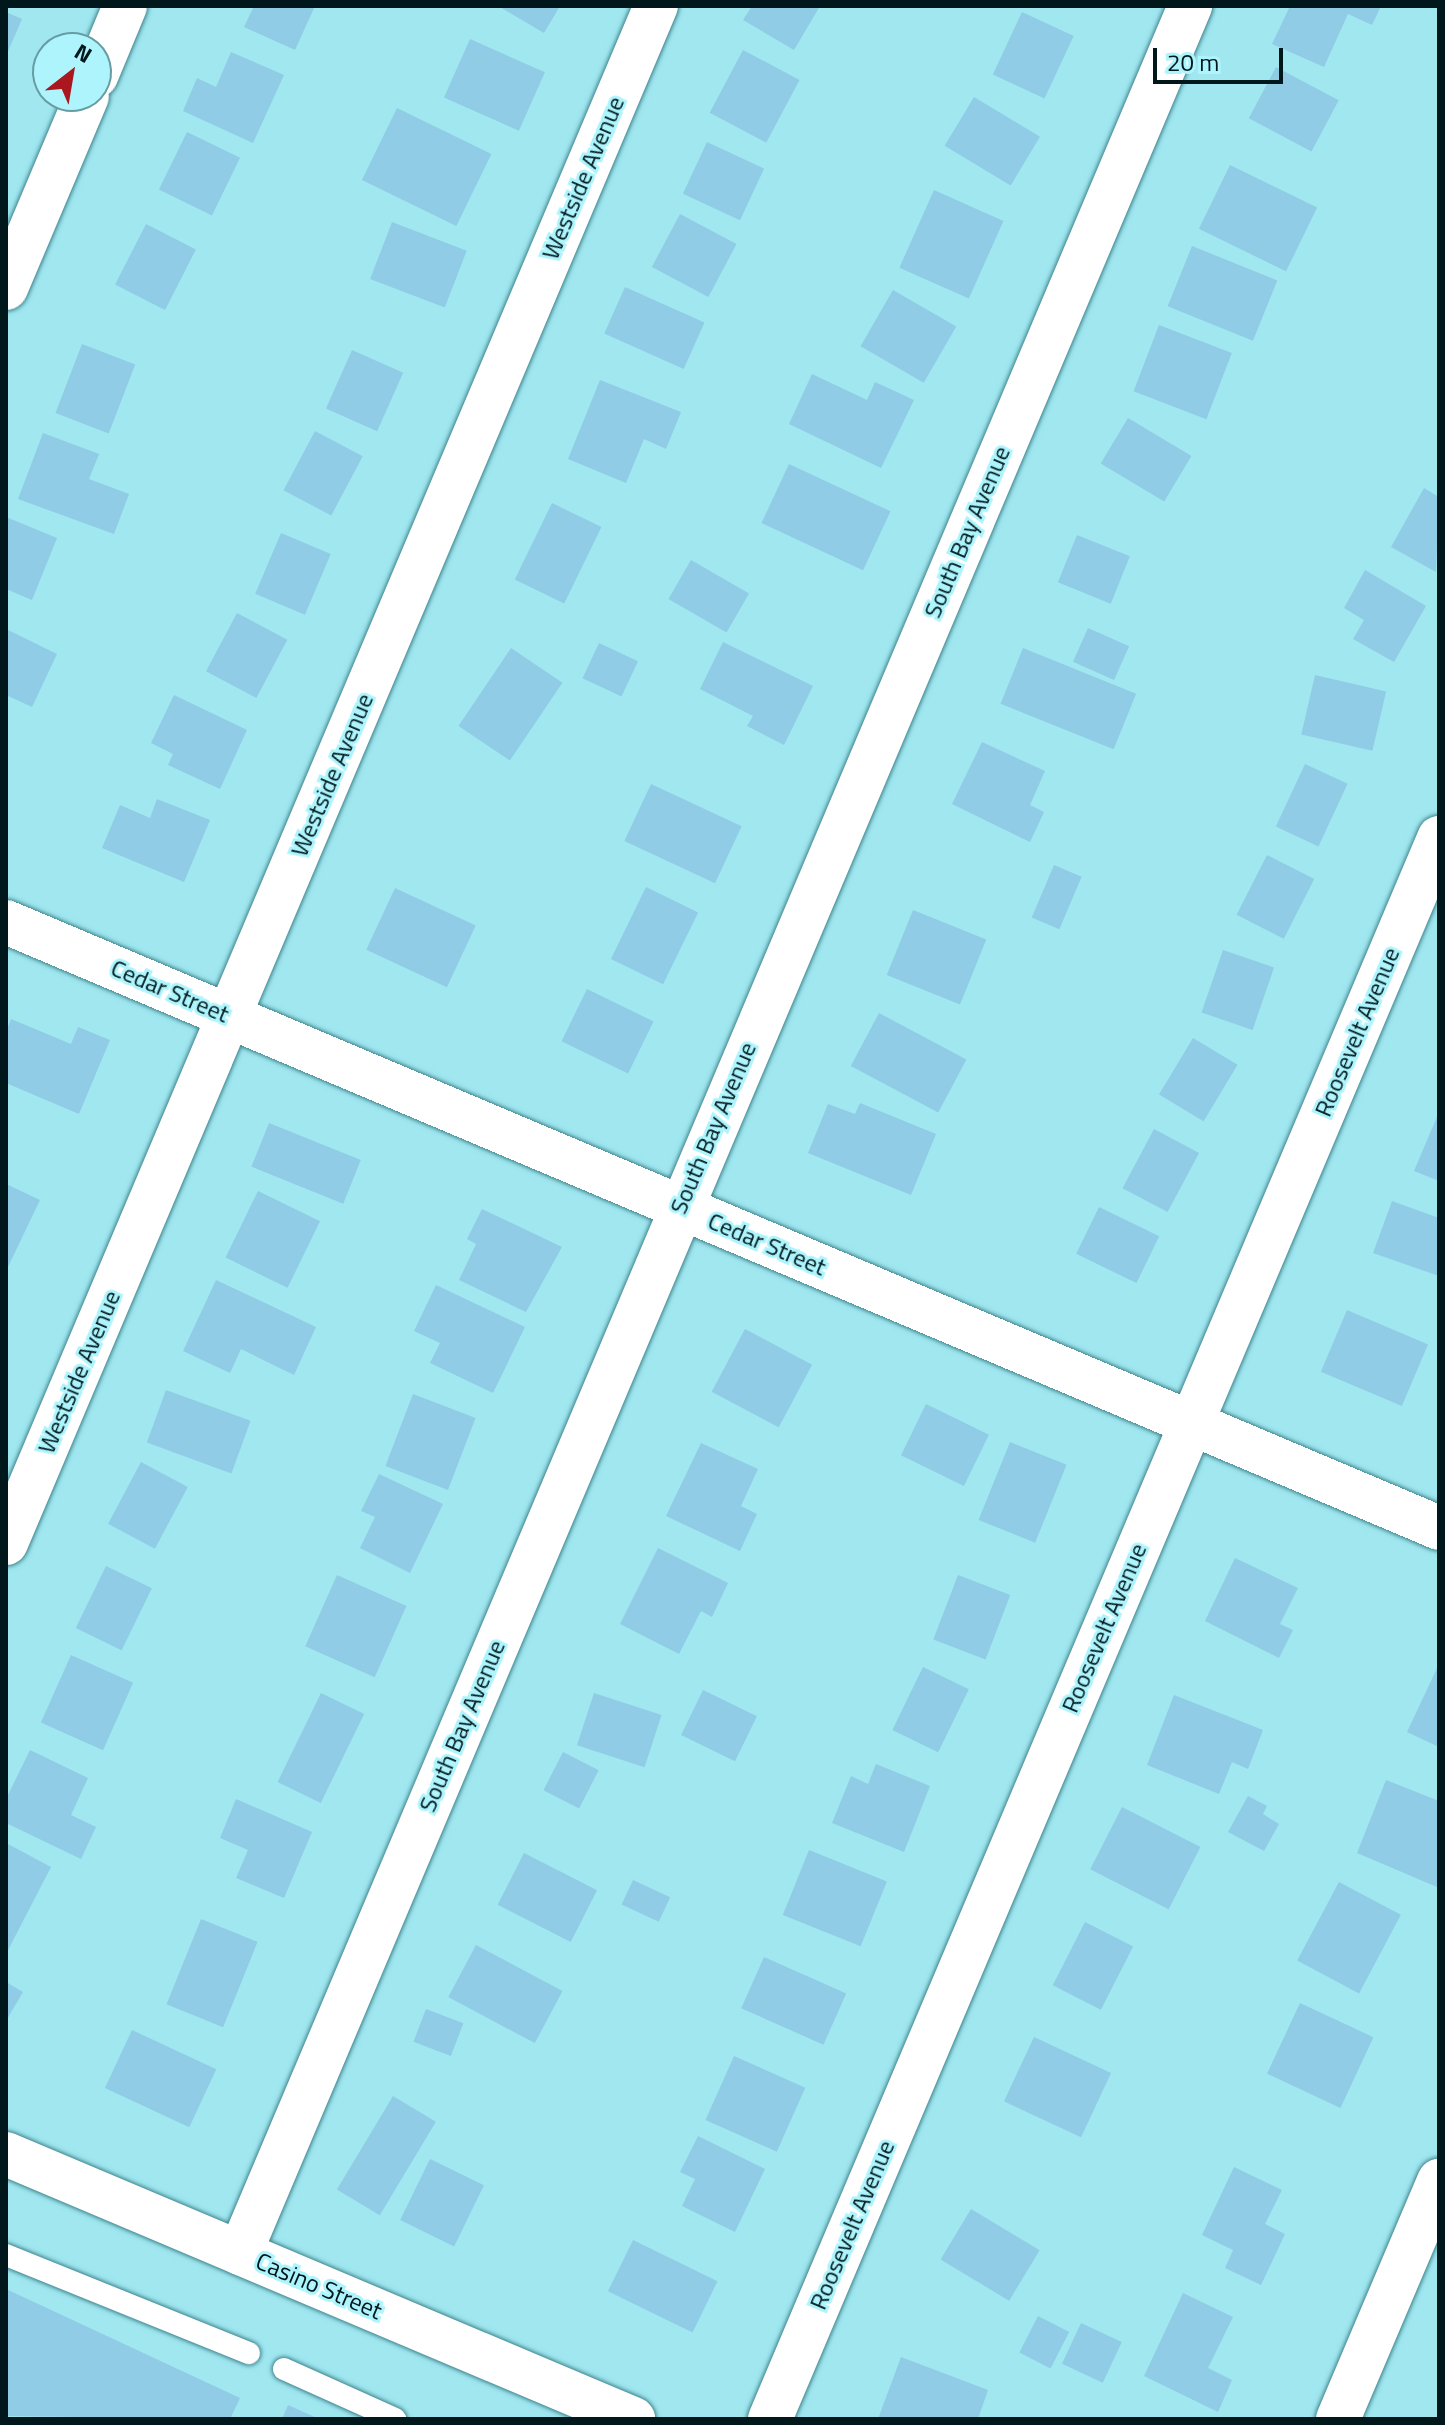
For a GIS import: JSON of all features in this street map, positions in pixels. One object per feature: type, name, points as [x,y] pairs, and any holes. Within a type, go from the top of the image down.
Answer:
[{"type":"street","points":[[112,37],[125,6]]},
{"type":"street","name":"Westside Avenue","points":[[6,1543],[656,6]]},
{"type":"street","name":"South Bay Avenue","points":[[240,2253],[1190,6]]},
{"type":"street","points":[[6,288],[80,112]]},
{"type":"street","name":"Roosevelt Avenue","points":[[770,2419],[1439,838]]},
{"type":"street","name":"Cedar Street","points":[[6,922],[1439,1528]]},
{"type":"street","name":"Casino Street","points":[[6,2154],[633,2419]]},
{"type":"street","points":[[1338,2419],[1439,2181]]},
{"type":"lane","points":[[6,2255],[249,2353]]},
{"type":"lane","points":[[284,2369],[395,2419]]},
{"type":"building","points":[[254,6],[315,6],[295,50],[244,27]]},
{"type":"building","points":[[498,6],[560,6],[544,33]]},
{"type":"building","points":[[752,6],[820,6],[794,50],[743,20]]},
{"type":"building","points":[[1290,6],[1381,6],[1372,25],[1348,14],[1324,67],[1272,44]]},
{"type":"building","points":[[6,12],[22,19],[6,56]]},
{"type":"building","points":[[1022,12],[1074,36],[1044,99],[993,75]]},
{"type":"building","points":[[470,39],[545,72],[519,131],[444,97]]},
{"type":"building","points":[[743,50],[800,80],[766,143],[710,113]]},
{"type":"building","points":[[231,52],[284,75],[253,143],[183,111],[197,78],[216,87]]},
{"type":"building","points":[[1276,67],[1339,100],[1311,152],[1249,118]]},
{"type":"building","points":[[974,97],[1040,137],[1011,186],[945,146]]},
{"type":"building","points":[[397,108],[491,154],[456,226],[362,180]]},
{"type":"building","points":[[187,132],[240,158],[212,215],[159,190]]},
{"type":"building","points":[[707,142],[764,169],[740,220],[683,194]]},
{"type":"building","points":[[1230,165],[1317,208],[1286,271],[1199,229]]},
{"type":"building","points":[[934,190],[1003,221],[969,299],[899,268]]},
{"type":"building","points":[[680,214],[737,244],[708,297],[652,267]]},
{"type":"building","points":[[392,222],[467,251],[445,308],[370,279]]},
{"type":"building","points":[[146,224],[196,249],[165,310],[115,285]]},
{"type":"building","points":[[1192,246],[1277,280],[1253,341],[1168,306]]},
{"type":"building","points":[[625,287],[704,322],[684,369],[604,334]]},
{"type":"building","points":[[893,290],[956,326],[924,383],[860,346]]},
{"type":"building","points":[[1159,325],[1232,353],[1206,419],[1134,391]]},
{"type":"building","points":[[82,344],[135,364],[109,434],[55,413]]},
{"type":"building","points":[[352,350],[403,373],[377,431],[326,408]]},
{"type":"building","points":[[812,374],[867,400],[875,382],[914,400],[881,468],[789,424]]},
{"type":"building","points":[[600,380],[681,412],[666,449],[644,439],[626,483],[568,459]]},
{"type":"building","points":[[1128,418],[1191,456],[1164,502],[1101,463]]},
{"type":"building","points":[[315,431],[363,456],[331,516],[284,490]]},
{"type":"building","points":[[43,433],[99,454],[89,479],[129,494],[114,534],[18,499]]},
{"type":"building","points":[[789,464],[891,511],[863,570],[762,523]]},
{"type":"building","points":[[1424,488],[1439,497],[1436,572],[1391,547]]},
{"type":"building","points":[[552,503],[601,527],[564,604],[515,579]]},
{"type":"building","points":[[6,517],[57,538],[32,600],[6,589]]},
{"type":"building","points":[[281,533],[331,554],[305,615],[255,594]]},
{"type":"building","points":[[1077,535],[1130,556],[1111,604],[1058,582]]},
{"type":"building","points":[[691,560],[749,594],[727,632],[668,599]]},
{"type":"building","points":[[1365,570],[1426,606],[1394,662],[1353,639],[1364,620],[1344,608]]},
{"type":"building","points":[[237,613],[287,640],[256,698],[206,671]]},
{"type":"building","points":[[1088,628],[1129,646],[1114,680],[1073,662]]},
{"type":"building","points":[[6,629],[57,654],[32,707],[6,695]]},
{"type":"building","points":[[723,642],[813,686],[784,745],[747,726],[753,716],[700,689]]},
{"type":"building","points":[[599,643],[638,661],[621,697],[583,678]]},
{"type":"building","points":[[511,648],[562,683],[510,761],[458,726]]},
{"type":"building","points":[[1023,648],[1136,694],[1114,749],[1001,704]]},
{"type":"building","points":[[1315,675],[1386,691],[1372,751],[1301,734]]},
{"type":"building","points":[[174,695],[247,730],[220,789],[168,765],[173,754],[151,743]]},
{"type":"building","points":[[982,742],[1045,771],[1030,805],[1044,812],[1030,842],[952,804]]},
{"type":"building","points":[[1305,764],[1348,784],[1318,846],[1276,827]]},
{"type":"building","points":[[651,784],[742,826],[715,883],[624,841]]},
{"type":"building","points":[[157,799],[210,820],[184,882],[102,848],[120,805],[150,818]]},
{"type":"building","points":[[1267,855],[1314,879],[1284,939],[1237,915]]},
{"type":"building","points":[[1054,865],[1082,877],[1059,929],[1032,917]]},
{"type":"building","points":[[646,887],[698,912],[663,984],[611,959]]},
{"type":"building","points":[[395,888],[476,926],[447,987],[366,950]]},
{"type":"building","points":[[913,910],[986,940],[960,1004],[887,975]]},
{"type":"building","points":[[1223,950],[1274,968],[1253,1030],[1202,1012]]},
{"type":"building","points":[[587,989],[654,1021],[628,1074],[562,1041]]},
{"type":"building","points":[[879,1013],[966,1059],[938,1112],[851,1066]]},
{"type":"building","points":[[11,1019],[71,1044],[78,1027],[110,1040],[79,1114],[6,1083],[6,1032]]},
{"type":"building","points":[[1193,1038],[1238,1065],[1204,1121],[1159,1095]]},
{"type":"building","points":[[860,1103],[936,1134],[911,1195],[808,1153],[828,1104],[855,1114]]},
{"type":"building","points":[[1439,1112],[1439,1181],[1414,1171]]},
{"type":"building","points":[[269,1123],[361,1160],[343,1204],[251,1167]]},
{"type":"building","points":[[1154,1129],[1199,1153],[1168,1212],[1123,1188]]},
{"type":"building","points":[[6,1184],[40,1200],[6,1271]]},
{"type":"building","points":[[258,1191],[320,1221],[288,1288],[226,1258]]},
{"type":"building","points":[[1392,1201],[1439,1218],[1439,1276],[1373,1253]]},
{"type":"building","points":[[1099,1207],[1159,1236],[1136,1283],[1076,1254]]},
{"type":"building","points":[[482,1209],[562,1247],[526,1312],[459,1280],[476,1244],[467,1239]]},
{"type":"building","points":[[216,1280],[316,1327],[294,1375],[241,1349],[230,1373],[183,1351]]},
{"type":"building","points":[[436,1285],[525,1327],[493,1393],[430,1363],[440,1343],[414,1331]]},
{"type":"building","points":[[1347,1310],[1428,1344],[1402,1406],[1321,1372]]},
{"type":"building","points":[[745,1329],[812,1365],[779,1427],[712,1392]]},
{"type":"building","points":[[166,1390],[251,1421],[231,1473],[147,1443]]},
{"type":"building","points":[[413,1394],[476,1418],[448,1490],[385,1466]]},
{"type":"building","points":[[926,1404],[989,1435],[964,1486],[901,1455]]},
{"type":"building","points":[[1010,1442],[1067,1465],[1035,1543],[979,1520]]},
{"type":"building","points":[[701,1443],[758,1469],[741,1506],[757,1514],[740,1551],[666,1516]]},
{"type":"building","points":[[141,1462],[188,1487],[155,1549],[108,1524]]},
{"type":"building","points":[[379,1474],[443,1504],[410,1573],[360,1548],[375,1517],[361,1511]]},
{"type":"building","points":[[658,1548],[728,1583],[712,1617],[701,1611],[679,1654],[620,1624]]},
{"type":"building","points":[[1235,1558],[1298,1588],[1280,1624],[1293,1630],[1279,1658],[1205,1621]]},
{"type":"building","points":[[106,1566],[152,1588],[122,1650],[76,1628]]},
{"type":"building","points":[[337,1575],[406,1606],[375,1677],[305,1646]]},
{"type":"building","points":[[958,1575],[1010,1595],[986,1659],[933,1639]]},
{"type":"building","points":[[71,1655],[133,1683],[103,1750],[41,1723]]},
{"type":"building","points":[[1439,1664],[1439,1747],[1407,1732]]},
{"type":"building","points":[[923,1667],[969,1689],[938,1752],[892,1730]]},
{"type":"building","points":[[703,1690],[757,1716],[735,1761],[681,1735]]},
{"type":"building","points":[[321,1693],[364,1714],[321,1803],[278,1782]]},
{"type":"building","points":[[594,1693],[662,1715],[645,1767],[577,1745]]},
{"type":"building","points":[[1174,1695],[1263,1730],[1248,1769],[1232,1762],[1219,1794],[1147,1765]]},
{"type":"building","points":[[30,1750],[88,1778],[71,1815],[96,1827],[81,1859],[6,1823],[6,1799]]},
{"type":"building","points":[[563,1752],[599,1770],[579,1808],[543,1790]]},
{"type":"building","points":[[876,1764],[930,1786],[904,1852],[832,1823],[851,1776],[868,1784]]},
{"type":"building","points":[[1386,1780],[1439,1801],[1437,1887],[1357,1853]]},
{"type":"building","points":[[1248,1796],[1267,1806],[1263,1814],[1279,1824],[1264,1851],[1228,1832]]},
{"type":"building","points":[[236,1799],[312,1832],[284,1898],[236,1878],[248,1850],[220,1838]]},
{"type":"building","points":[[1122,1807],[1200,1847],[1169,1909],[1090,1869]]},
{"type":"building","points":[[6,1843],[51,1867],[6,1954]]},
{"type":"building","points":[[809,1850],[887,1881],[861,1946],[783,1915]]},
{"type":"building","points":[[524,1853],[597,1890],[571,1942],[498,1905]]},
{"type":"building","points":[[633,1880],[670,1897],[659,1922],[622,1904]]},
{"type":"building","points":[[1339,1882],[1401,1915],[1359,1993],[1297,1961]]},
{"type":"building","points":[[201,1919],[258,1942],[223,2027],[167,2004]]},
{"type":"building","points":[[1085,1922],[1133,1947],[1101,2010],[1053,1985]]},
{"type":"building","points":[[476,1945],[563,1991],[535,2043],[448,1997]]},
{"type":"building","points":[[764,1957],[846,1994],[823,2045],[741,2008]]},
{"type":"building","points":[[6,1982],[23,1992],[6,2021]]},
{"type":"building","points":[[1300,2003],[1373,2037],[1340,2108],[1267,2074]]},
{"type":"building","points":[[426,2009],[463,2023],[451,2056],[413,2042]]},
{"type":"building","points":[[132,2030],[216,2069],[189,2127],[105,2088]]},
{"type":"building","points":[[1034,2037],[1111,2073],[1081,2137],[1004,2101]]},
{"type":"building","points":[[734,2056],[805,2088],[777,2152],[706,2120]]},
{"type":"building","points":[[393,2096],[436,2122],[380,2215],[337,2189]]},
{"type":"building","points":[[698,2136],[765,2169],[735,2232],[682,2206],[695,2179],[680,2172]]},
{"type":"building","points":[[430,2159],[484,2185],[454,2246],[400,2220]]},
{"type":"building","points":[[1234,2167],[1282,2190],[1265,2224],[1285,2234],[1261,2285],[1225,2268],[1233,2250],[1202,2235]]},
{"type":"building","points":[[971,2209],[1040,2250],[1009,2301],[941,2260]]},
{"type":"building","points":[[633,2240],[717,2281],[692,2332],[608,2291]]},
{"type":"building","points":[[6,2289],[240,2398],[230,2419],[6,2416]]},
{"type":"building","points":[[1183,2293],[1233,2317],[1208,2368],[1232,2380],[1218,2412],[1144,2376]]},
{"type":"building","points":[[1038,2316],[1069,2332],[1051,2368],[1019,2353]]},
{"type":"building","points":[[1081,2323],[1122,2342],[1103,2383],[1062,2364]]},
{"type":"building","points":[[901,2357],[988,2390],[978,2419],[878,2419]]},
{"type":"building","points":[[288,2405],[319,2419],[282,2419]]}]
